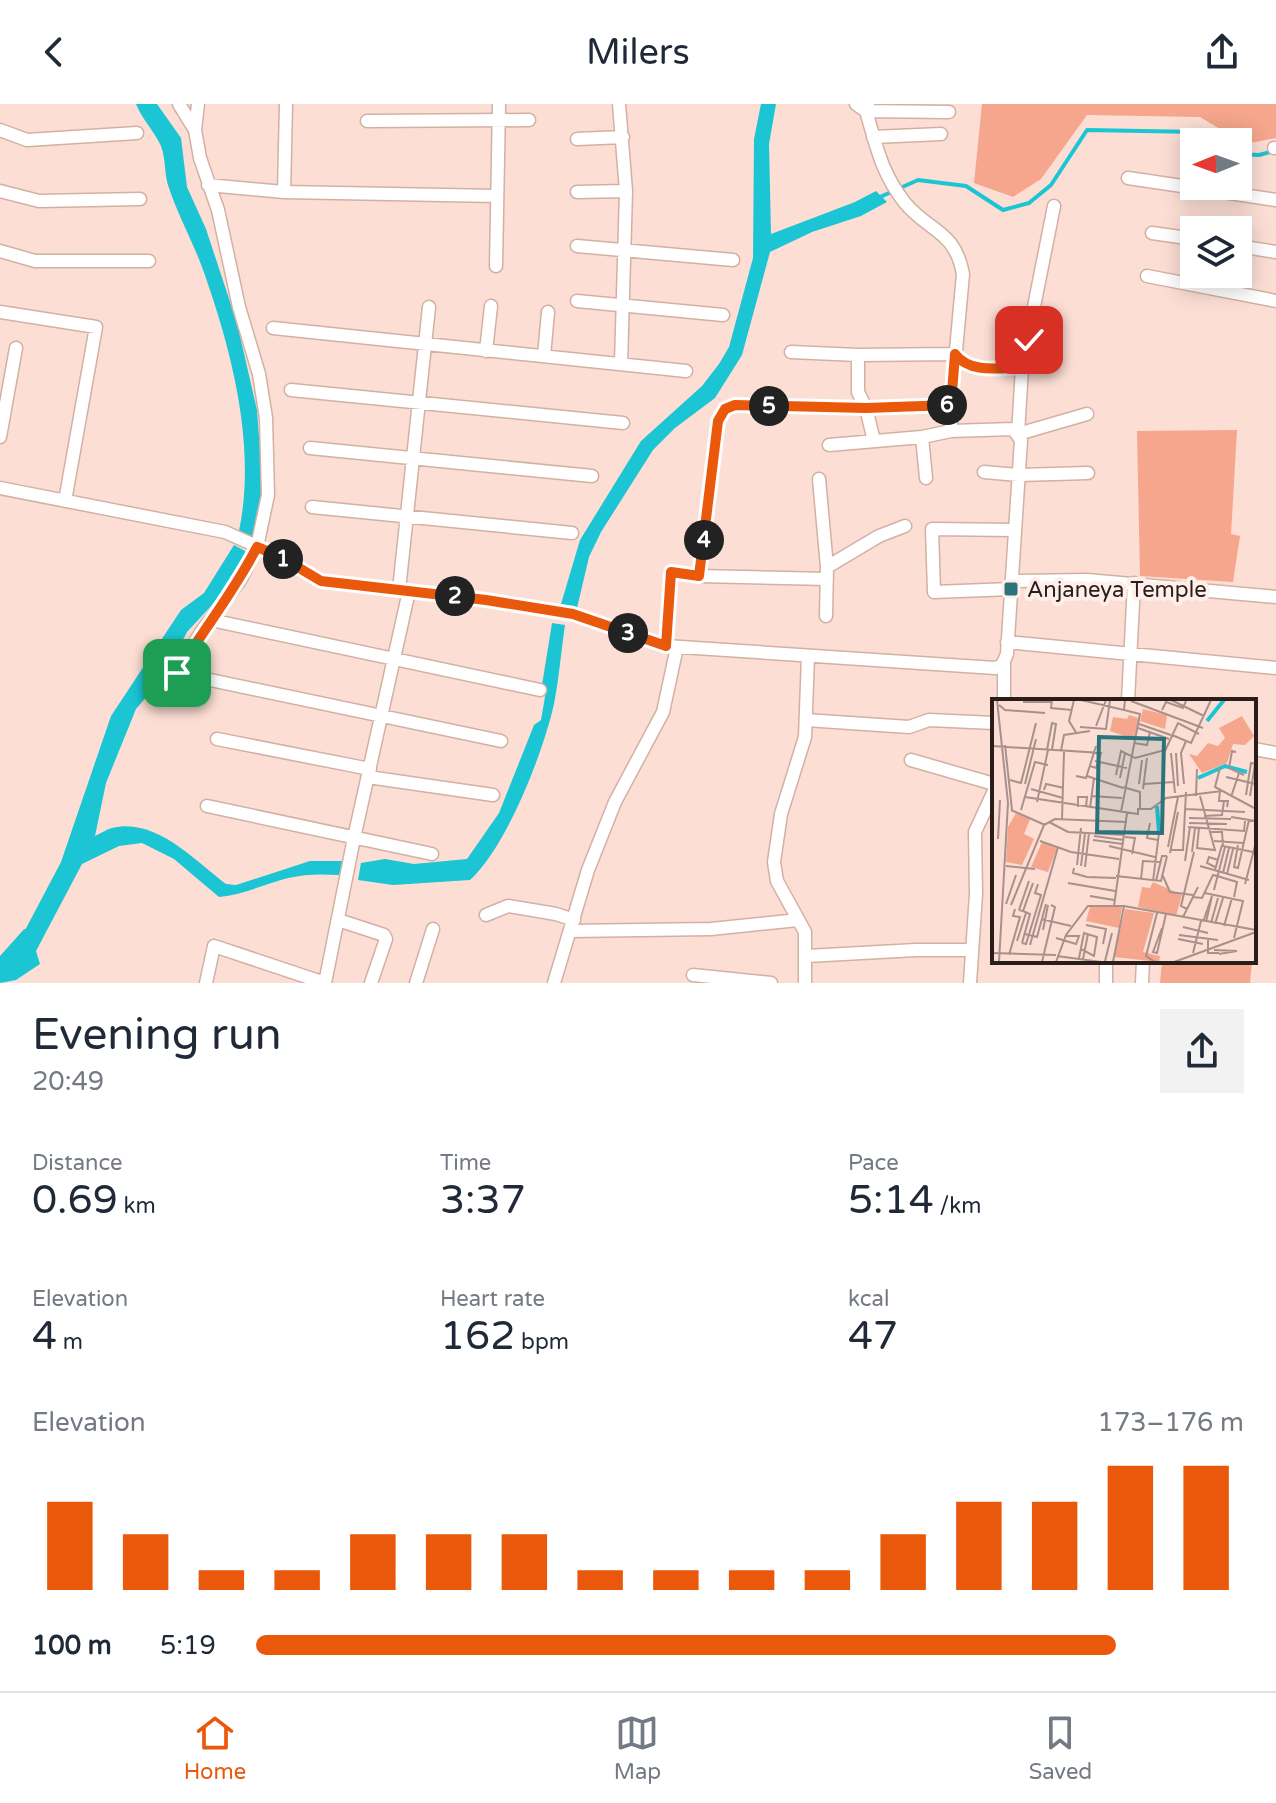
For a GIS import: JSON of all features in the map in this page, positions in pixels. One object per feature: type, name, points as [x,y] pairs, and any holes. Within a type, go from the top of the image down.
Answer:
[{"type":"street","points":[[179,104],[195,130],[259,374],[266,418],[268,495],[257,547],[241,579],[177,673],[501,741]]},
{"type":"street","points":[[195,130],[198,104]]},
{"type":"street","points":[[284,192],[286,104]]},
{"type":"street","points":[[496,266],[499,104]]},
{"type":"street","points":[[619,104],[626,191],[621,364]]},
{"type":"street","points":[[949,112],[863,106],[882,170],[907,206],[942,233],[960,255],[963,274],[951,431]]},
{"type":"street","points":[[367,121],[529,120]]},
{"type":"street","points":[[0,130],[27,140],[137,133]]},
{"type":"street","points":[[873,137],[941,134]]},
{"type":"street","points":[[577,139],[623,137]]},
{"type":"street","points":[[1128,178],[1276,200]]},
{"type":"street","points":[[208,185],[284,192],[497,196]]},
{"type":"street","points":[[0,191],[39,201],[140,199]]},
{"type":"street","points":[[577,192],[626,191]]},
{"type":"street","points":[[1004,699],[1004,661],[1021,440],[1018,434],[1022,367],[1054,206]]},
{"type":"street","points":[[1152,233],[1180,237]]},
{"type":"street","points":[[577,246],[733,260]]},
{"type":"street","points":[[1252,248],[1276,252]]},
{"type":"street","points":[[0,251],[35,261],[149,261]]},
{"type":"street","points":[[1147,276],[1276,301]]},
{"type":"street","points":[[577,301],[723,315]]},
{"type":"street","points":[[486,351],[491,306]]},
{"type":"street","points":[[206,983],[214,946],[325,983],[393,661],[404,590],[407,516],[429,307]]},
{"type":"street","points":[[0,312],[96,327],[65,501]]},
{"type":"street","points":[[544,356],[548,312]]},
{"type":"street","points":[[273,328],[686,371]]},
{"type":"street","points":[[0,437],[16,348]]},
{"type":"street","points":[[791,352],[955,354]]},
{"type":"street","points":[[955,354],[962,363],[977,368],[1022,367]]},
{"type":"street","points":[[858,355],[858,392],[866,408],[874,441]]},
{"type":"street","points":[[291,390],[623,423]]},
{"type":"street","points":[[699,576],[718,421],[725,409],[735,405],[866,408],[951,405]]},
{"type":"street","points":[[829,445],[922,437],[951,431],[1009,429],[1018,434],[1087,414]]},
{"type":"street","points":[[922,437],[926,478]]},
{"type":"street","points":[[310,448],[592,476]]},
{"type":"street","points":[[984,472],[1019,475],[1088,473]]},
{"type":"street","points":[[819,479],[827,573],[826,616]]},
{"type":"street","points":[[0,488],[235,537],[279,556],[321,581],[486,600],[567,614],[671,646],[995,668],[1004,661]]},
{"type":"street","points":[[312,507],[572,533]]},
{"type":"street","points":[[554,983],[588,870],[615,802],[663,712],[671,646],[671,572],[699,576],[827,573],[879,536],[905,526]]},
{"type":"street","points":[[1015,530],[932,529],[934,592],[1087,580],[1276,597]]},
{"type":"street","points":[[1128,699],[1134,583]]},
{"type":"street","points":[[211,620],[540,690]]},
{"type":"street","points":[[1007,642],[1276,668]]},
{"type":"street","points":[[805,983],[805,932],[777,881],[774,862],[781,814],[805,737],[808,656]]},
{"type":"street","points":[[806,720],[909,727],[929,720],[992,723]]},
{"type":"street","points":[[217,739],[369,773],[493,795]]},
{"type":"street","points":[[1256,749],[1276,753]]},
{"type":"street","points":[[911,760],[992,783]]},
{"type":"street","points":[[970,983],[976,894],[975,832],[992,795]]},
{"type":"street","points":[[207,806],[432,854]]},
{"type":"street","points":[[486,915],[508,906],[556,914],[572,926],[711,929],[798,920]]},
{"type":"street","points":[[338,920],[384,935],[386,939],[371,983]]},
{"type":"street","points":[[416,983],[433,929]]},
{"type":"street","points":[[807,956],[903,950],[972,950]]},
{"type":"street","points":[[1142,983],[1143,963]]},
{"type":"street","points":[[693,975],[771,983]]},
{"type":"shaded area","points":[[982,104],[1276,104],[1276,138],[1252,143],[1252,128],[1218,128],[1200,117],[1087,115],[1041,179],[1013,197],[974,183]]},
{"type":"shaded area","points":[[1237,430],[1231,534],[1240,536],[1233,582],[1140,576],[1137,431]]},
{"type":"shaded area","points":[[1162,963],[1252,963],[1250,983],[1160,983]]},
{"type":"water","points":[[136,104],[157,104],[181,138],[187,187],[206,229],[237,323],[257,410],[263,492],[254,537],[239,531],[244,498],[243,431],[223,330],[202,267],[169,188],[161,146]]},
{"type":"water","points":[[761,104],[776,104],[769,144],[771,234],[876,191],[887,202],[861,216],[812,232],[770,252],[742,355],[715,398],[675,428],[653,450],[601,532],[589,557],[577,608],[561,604],[580,540],[641,441],[702,386],[729,347],[753,258],[754,139]]},
{"type":"water","points":[[234,545],[247,552],[236,579],[187,632],[164,676],[136,709],[106,783],[95,836],[112,828],[128,826],[144,829],[174,843],[226,884],[236,885],[310,861],[343,861],[339,875],[294,877],[219,897],[174,859],[142,843],[119,846],[82,864],[36,951],[40,964],[16,980],[0,983],[0,958],[23,934],[61,862],[111,716],[181,610],[204,593]]},
{"type":"water","points":[[552,623],[565,625],[549,724],[522,798],[484,865],[470,880],[393,885],[358,880],[361,863],[385,859],[414,864],[467,859],[499,813],[534,725],[541,720],[546,691],[542,685]]},
{"type":"waterway","points":[[880,197],[918,180],[966,186],[1003,210],[1029,203],[1051,185],[1087,130],[1180,132]]},
{"type":"waterway","points":[[1252,155],[1274,151]]},
{"type":"waterway","points":[[0,959],[25,931]]},
{"type":"place","name":"Anjaneya Temple","points":[[1011,589]]},
{"type":"route","points":[[177,673],[201,632],[241,579],[257,547],[321,581],[486,600],[573,614],[666,646],[671,572],[699,576],[718,421],[725,409],[735,405],[866,408],[951,405],[955,354],[962,363],[977,368],[1022,367],[1029,340]]}]
